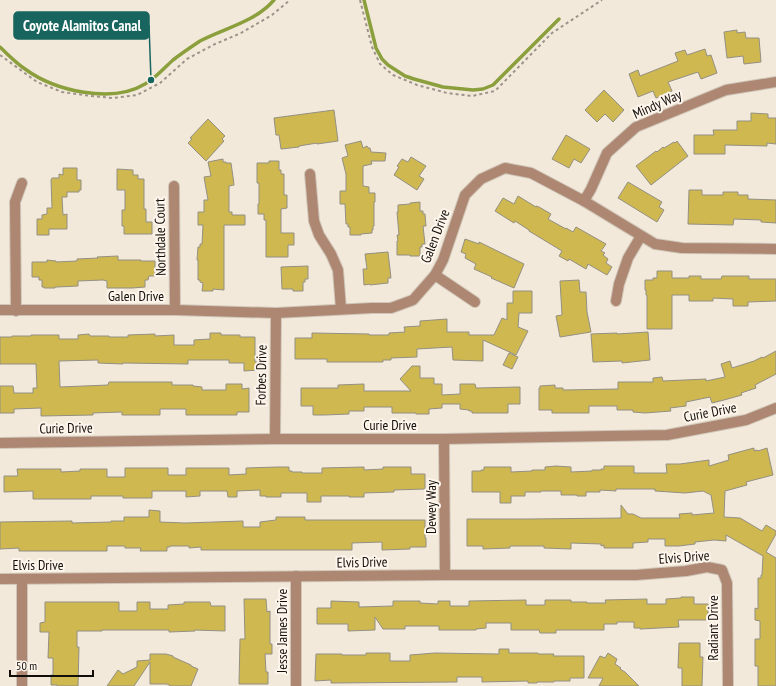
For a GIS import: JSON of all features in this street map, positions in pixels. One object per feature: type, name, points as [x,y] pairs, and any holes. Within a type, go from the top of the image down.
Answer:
[{"type":"street","name":"Mindy Way","points":[[584,201],[607,153],[636,127],[726,90],[776,82]]},
{"type":"street","name":"Galen Drive","points":[[0,310],[175,310],[276,313],[391,308],[412,300],[435,275],[443,260],[465,195],[481,179],[505,168],[531,173],[584,201],[655,244],[682,248],[776,249]]},
{"type":"street","points":[[310,174],[314,221],[319,235],[331,254],[338,270],[341,309]]},
{"type":"street","points":[[16,311],[15,202],[22,183]]},
{"type":"street","name":"Northdale Court","points":[[174,186],[175,310]]},
{"type":"street","points":[[616,301],[619,284],[628,258],[641,236]]},
{"type":"street","points":[[435,275],[475,302]]},
{"type":"street","name":"Forbes Drive","points":[[275,439],[276,313]]},
{"type":"street","name":"Curie Drive","points":[[0,443],[275,439],[444,439],[667,435],[746,420],[776,408]]},
{"type":"street","name":"Dewey Way","points":[[444,439],[445,575]]},
{"type":"street","name":"Elvis Drive","points":[[0,579],[445,575],[636,575],[686,571],[707,567],[722,570]]},
{"type":"street","name":"Radiant Drive","points":[[722,570],[727,583],[728,686]]},
{"type":"street","name":"Jesse James Drive","points":[[296,576],[296,686]]},
{"type":"street","points":[[22,580],[22,686]]},
{"type":"path","points":[[0,55],[37,82],[62,92],[113,98],[137,95],[160,83],[187,59],[213,45],[247,30],[272,15],[290,0]]},
{"type":"path","points":[[360,0],[372,47],[380,64],[393,75],[417,85],[447,93],[472,96],[495,91],[552,33],[602,0]]},
{"type":"building","points":[[737,30],[737,33],[745,32],[746,38],[759,38],[761,62],[744,64],[743,56],[727,58],[724,32]]},
{"type":"building","points":[[705,49],[707,56],[711,55],[717,73],[701,79],[698,72],[668,82],[672,91],[656,98],[653,91],[638,97],[629,74],[638,70],[640,76],[678,61],[675,53],[685,50],[687,55]]},
{"type":"building","points":[[604,90],[624,110],[613,122],[605,114],[597,122],[585,110]]},
{"type":"building","points":[[334,110],[338,141],[281,149],[279,135],[276,135],[274,118]]},
{"type":"building","points":[[751,113],[768,114],[768,118],[776,118],[776,144],[767,143],[767,146],[725,145],[725,154],[694,154],[694,135],[714,135],[713,130],[737,130],[737,121],[751,121]]},
{"type":"building","points":[[208,119],[225,136],[222,139],[224,141],[206,161],[188,143],[192,139],[190,138]]},
{"type":"building","points":[[566,135],[590,149],[581,163],[574,159],[569,168],[552,159]]},
{"type":"building","points":[[361,141],[363,148],[367,146],[370,148],[371,152],[386,153],[385,161],[371,161],[372,164],[363,166],[363,186],[369,187],[369,193],[375,193],[374,226],[372,233],[350,235],[350,227],[346,224],[345,204],[340,204],[340,191],[346,191],[346,174],[342,158],[348,156],[345,145]]},
{"type":"building","points":[[677,141],[688,156],[651,185],[636,166],[656,151],[657,152],[663,147],[664,148]]},
{"type":"building","points":[[411,157],[426,166],[419,176],[424,179],[417,190],[394,175],[399,167],[397,166],[402,159],[408,162]]},
{"type":"building","points":[[223,159],[223,162],[231,163],[234,185],[229,186],[229,212],[232,212],[232,215],[245,215],[245,225],[224,225],[224,290],[213,289],[213,291],[202,291],[203,283],[198,280],[197,260],[198,247],[202,244],[203,225],[198,225],[198,212],[204,212],[204,200],[208,200],[204,177],[211,176],[208,162]]},
{"type":"building","points":[[269,161],[279,161],[279,170],[281,170],[281,174],[284,174],[284,195],[287,195],[287,208],[281,209],[281,233],[294,233],[294,245],[288,245],[288,257],[266,257],[266,220],[264,220],[264,214],[258,214],[259,183],[257,183],[257,163],[269,163]]},
{"type":"building","points":[[63,168],[77,168],[77,180],[81,180],[81,190],[79,190],[79,192],[67,192],[67,197],[62,197],[63,215],[67,214],[67,229],[49,229],[49,235],[37,235],[37,219],[42,219],[42,215],[47,214],[47,208],[52,208],[51,180],[52,178],[59,178],[59,174],[63,175]]},
{"type":"building","points":[[117,169],[133,170],[133,175],[138,175],[138,179],[144,179],[144,209],[146,209],[146,222],[152,222],[152,234],[124,234],[124,226],[122,226],[122,210],[125,210],[125,190],[117,190]]},
{"type":"building","points":[[628,182],[662,202],[659,207],[664,210],[657,222],[618,198]]},
{"type":"building","points":[[689,190],[702,190],[702,195],[723,195],[723,192],[738,192],[738,195],[748,195],[748,199],[776,200],[776,223],[761,222],[761,220],[734,219],[733,225],[688,224]]},
{"type":"building","points":[[518,196],[551,214],[548,219],[566,229],[573,232],[576,227],[606,244],[601,251],[605,253],[603,255],[608,259],[606,263],[612,267],[607,275],[588,264],[586,269],[569,259],[568,261],[559,256],[562,251],[515,221],[514,223],[495,211],[503,198],[514,204]]},
{"type":"building","points":[[420,202],[420,211],[423,211],[423,214],[425,214],[426,226],[423,226],[425,244],[422,244],[422,247],[420,247],[420,256],[397,255],[397,235],[399,235],[397,212],[398,205]]},
{"type":"building","points":[[465,239],[479,244],[479,242],[524,264],[514,288],[474,269],[476,264],[465,258],[466,254],[461,252]]},
{"type":"building","points":[[388,252],[391,278],[388,278],[388,283],[364,285],[363,269],[367,269],[365,254]]},
{"type":"building","points":[[118,256],[118,260],[155,261],[155,276],[149,276],[148,280],[145,280],[145,287],[132,288],[107,288],[107,281],[103,280],[78,281],[78,286],[44,288],[42,287],[42,280],[39,280],[39,277],[32,277],[32,262],[47,262],[47,260],[56,262],[77,261],[77,259]]},
{"type":"building","points":[[308,266],[308,279],[305,279],[305,282],[303,282],[303,291],[282,289],[281,267]]},
{"type":"building","points":[[657,271],[672,271],[672,278],[701,276],[701,279],[721,279],[722,276],[749,276],[749,279],[776,279],[776,301],[748,302],[748,306],[733,306],[733,299],[713,298],[713,301],[689,301],[689,295],[672,295],[672,329],[647,329],[647,295],[645,290],[645,280],[653,280],[653,278],[657,278]]},
{"type":"building","points":[[579,280],[580,292],[586,292],[587,312],[591,332],[560,337],[556,316],[562,315],[560,281]]},
{"type":"building","points":[[513,291],[532,291],[532,313],[519,313],[518,327],[528,331],[516,355],[483,340],[483,361],[453,360],[452,347],[417,349],[417,357],[391,358],[391,360],[383,360],[383,362],[327,362],[327,359],[295,359],[295,338],[312,338],[312,333],[389,335],[389,333],[405,332],[404,327],[420,326],[420,321],[447,319],[447,332],[469,332],[469,335],[494,335],[502,318],[507,320],[507,303],[513,303]]},
{"type":"building","points":[[648,332],[650,360],[622,363],[622,361],[593,362],[591,334]]},
{"type":"building","points":[[210,333],[221,333],[221,335],[240,335],[240,337],[255,337],[255,362],[259,362],[259,370],[244,371],[244,363],[229,363],[229,360],[188,360],[188,364],[98,363],[98,360],[59,361],[60,387],[108,385],[109,382],[172,382],[172,385],[193,385],[202,387],[202,390],[226,390],[226,384],[242,384],[242,389],[249,388],[249,412],[237,412],[237,415],[186,415],[186,409],[160,409],[160,415],[122,415],[122,412],[93,413],[93,415],[41,416],[41,408],[14,409],[14,413],[0,413],[0,386],[13,386],[14,393],[33,393],[33,388],[37,388],[36,364],[0,364],[0,337],[59,335],[59,339],[78,339],[78,335],[89,334],[90,336],[128,337],[128,335],[155,334],[155,336],[174,335],[174,345],[194,345],[194,340],[210,339]]},
{"type":"building","points":[[776,351],[776,374],[755,385],[756,388],[741,393],[742,395],[712,403],[710,397],[686,402],[686,406],[670,408],[671,411],[645,413],[633,412],[633,410],[617,410],[617,406],[589,406],[589,413],[552,413],[552,410],[539,410],[540,386],[555,385],[555,388],[563,388],[563,390],[618,389],[618,382],[653,382],[653,378],[662,377],[663,381],[706,379],[706,381],[725,377],[721,364],[730,361],[732,368],[762,357],[763,358]]},
{"type":"building","points":[[509,353],[518,357],[512,369],[503,365]]},
{"type":"building","points":[[412,366],[420,366],[420,378],[434,378],[434,384],[442,384],[442,395],[460,394],[460,384],[475,384],[476,388],[520,387],[520,404],[508,404],[508,413],[472,413],[472,411],[469,410],[460,409],[460,404],[442,404],[442,408],[429,409],[429,414],[392,413],[392,407],[364,407],[364,411],[349,411],[349,414],[325,415],[313,415],[313,406],[301,406],[301,388],[338,388],[338,385],[364,384],[364,391],[411,391],[400,379]]},
{"type":"building","points":[[754,448],[754,451],[758,451],[767,448],[773,475],[746,482],[747,485],[725,491],[724,517],[740,518],[762,531],[766,525],[776,531],[776,534],[766,552],[776,558],[776,686],[758,686],[758,666],[755,666],[755,639],[760,639],[760,621],[755,620],[755,608],[758,609],[758,578],[761,578],[762,575],[763,556],[726,535],[726,541],[714,540],[695,542],[695,544],[679,546],[665,546],[665,539],[648,539],[648,542],[633,543],[633,548],[604,548],[604,545],[601,546],[601,544],[571,543],[571,549],[544,548],[544,546],[510,546],[510,548],[483,549],[483,546],[467,546],[467,519],[621,518],[621,505],[628,514],[633,514],[641,518],[680,518],[679,514],[692,513],[692,515],[714,513],[711,495],[703,491],[685,493],[655,491],[655,489],[616,489],[616,491],[600,490],[600,492],[586,492],[586,496],[577,496],[561,495],[561,491],[541,491],[525,492],[525,496],[511,496],[511,503],[500,503],[500,492],[472,492],[472,471],[484,470],[484,467],[511,467],[511,472],[532,471],[545,470],[545,467],[556,466],[571,467],[571,472],[601,470],[604,469],[604,466],[634,466],[634,473],[667,473],[666,464],[680,464],[709,460],[709,466],[729,460],[728,455]]},
{"type":"building","points":[[289,467],[289,471],[292,472],[322,473],[322,468],[364,467],[364,470],[383,469],[383,467],[411,467],[411,474],[425,474],[425,489],[364,493],[364,497],[321,496],[321,502],[307,502],[307,493],[281,493],[281,497],[266,497],[260,496],[260,490],[237,491],[237,497],[228,497],[227,491],[200,491],[200,496],[186,497],[186,491],[152,491],[152,498],[91,496],[91,499],[33,499],[33,491],[4,492],[4,476],[18,476],[17,469],[61,469],[61,472],[80,471],[80,469],[107,469],[107,477],[125,477],[125,468],[168,468],[168,475],[186,475],[186,468],[229,468],[229,475],[246,474],[246,468]]},
{"type":"building","points":[[149,510],[160,511],[160,522],[185,523],[243,521],[243,527],[260,527],[260,522],[276,520],[276,517],[305,517],[305,520],[425,520],[426,547],[382,550],[382,542],[352,543],[352,550],[201,550],[201,547],[189,548],[189,546],[170,546],[167,547],[167,551],[140,551],[141,548],[125,548],[125,546],[107,546],[107,551],[19,551],[19,548],[0,549],[0,522],[72,521],[72,523],[124,521],[124,517],[149,517]]},
{"type":"building","points":[[694,597],[694,604],[708,604],[708,620],[678,620],[679,627],[640,629],[634,628],[634,622],[617,622],[617,624],[604,624],[604,630],[556,630],[556,633],[540,633],[539,630],[511,630],[511,623],[486,623],[486,628],[476,630],[439,630],[439,626],[405,626],[405,629],[383,629],[375,617],[375,630],[348,631],[348,624],[317,624],[317,608],[331,608],[331,601],[359,602],[359,607],[393,606],[393,601],[420,601],[420,603],[438,604],[438,601],[450,601],[450,606],[469,606],[469,601],[526,600],[526,605],[545,605],[545,600],[571,600],[571,602],[606,603],[605,600],[647,599],[647,604],[666,604],[666,599]]},
{"type":"building","points":[[244,599],[266,599],[267,612],[270,611],[270,644],[272,644],[272,654],[265,654],[268,684],[239,684],[240,639],[245,639]]},
{"type":"building","points":[[45,602],[119,602],[119,611],[137,611],[137,602],[150,602],[150,609],[168,609],[168,605],[184,604],[184,602],[210,602],[211,606],[225,606],[225,631],[77,631],[77,647],[79,647],[78,686],[57,686],[51,685],[51,675],[53,675],[53,658],[48,658],[49,632],[40,632],[40,623],[45,622]]},
{"type":"building","points":[[679,643],[700,643],[700,657],[703,657],[702,686],[682,686],[682,668],[678,668]]},
{"type":"building","points":[[499,649],[509,649],[509,653],[554,654],[553,656],[584,656],[584,678],[570,678],[570,681],[537,683],[528,683],[528,681],[482,682],[482,677],[457,677],[457,682],[331,683],[331,680],[315,681],[316,654],[366,655],[366,653],[390,653],[390,661],[410,661],[410,655],[435,653],[499,654]]},
{"type":"building","points":[[608,653],[617,659],[615,664],[639,686],[599,686],[603,678],[588,678],[600,656],[605,658]]},
{"type":"building","points":[[150,654],[166,654],[173,656],[198,669],[191,686],[150,684],[150,662],[134,686],[107,686],[118,670],[123,674],[137,667],[137,661],[150,660]]},
{"type":"waterway","points":[[0,47],[12,59],[37,77],[67,89],[100,94],[117,93],[132,90],[149,82],[183,52],[200,41],[258,14],[274,0]]},
{"type":"waterway","points":[[364,0],[376,48],[382,59],[388,65],[405,76],[414,79],[443,87],[473,90],[483,89],[493,85],[559,19]]},
{"type":"place","name":"Coyote Alamitos Canal","points":[[151,80]]}]
